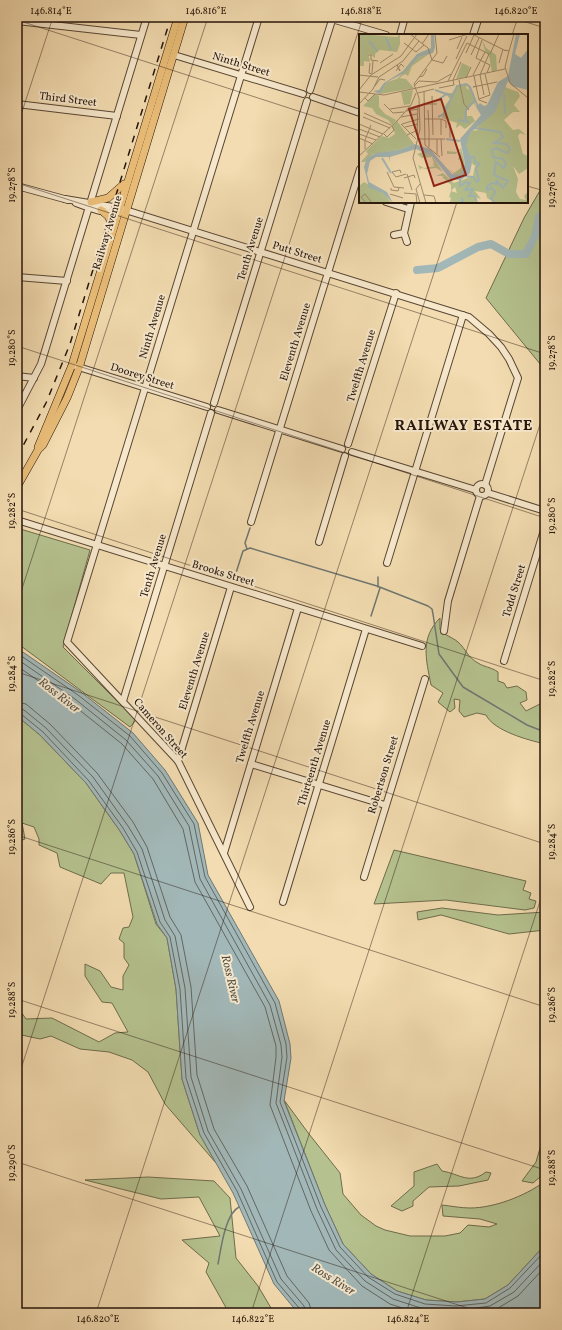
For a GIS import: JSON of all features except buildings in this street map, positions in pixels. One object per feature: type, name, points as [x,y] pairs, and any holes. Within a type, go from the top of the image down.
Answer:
[{"type":"main road","name":"Railway Avenue","points":[[75,367],[113,226],[178,17]]},
{"type":"main road","name":"Railway Avenue","points":[[17,487],[38,450],[43,445],[58,416],[126,211],[185,17]]},
{"type":"main road","points":[[90,205],[108,198],[117,192],[127,180]]},
{"type":"main road","points":[[102,210],[108,216],[113,226]]},
{"type":"street","points":[[17,410],[41,364],[147,17]]},
{"type":"street","name":"Ninth Avenue","points":[[67,642],[259,17]]},
{"type":"street","points":[[325,17],[383,34]]},
{"type":"street","points":[[400,34],[405,17]]},
{"type":"street","points":[[473,34],[479,17]]},
{"type":"street","points":[[310,99],[313,92],[310,90],[332,18]]},
{"type":"street","points":[[17,21],[142,35]]},
{"type":"street","name":"Ninth Street","points":[[174,55],[303,94]]},
{"type":"street","points":[[310,90],[306,90],[303,94],[303,98],[359,113]]},
{"type":"street","name":"Tenth Avenue","points":[[214,403],[260,253],[310,99]]},
{"type":"street","name":"Third Street","points":[[17,104],[117,116]]},
{"type":"street","name":"Eleventh Avenue","points":[[251,522],[359,172]]},
{"type":"street","points":[[17,186],[90,205],[126,211]]},
{"type":"street","points":[[353,192],[359,194]]},
{"type":"street","points":[[389,203],[408,209]]},
{"type":"street","points":[[407,242],[404,233],[408,209],[411,203]]},
{"type":"street","points":[[90,205],[102,210],[118,210]]},
{"type":"street","name":"Putt Street","points":[[126,211],[260,253],[396,293],[463,315],[473,320],[489,334],[509,359],[518,378],[485,485]]},
{"type":"street","points":[[394,235],[404,233]]},
{"type":"street","points":[[17,277],[67,280]]},
{"type":"street","name":"Twelfth Avenue","points":[[348,444],[396,293]]},
{"type":"street","points":[[387,563],[463,315]]},
{"type":"street","name":"Doorey Street","points":[[75,367],[207,407]]},
{"type":"street","points":[[17,376],[34,378]]},
{"type":"street","points":[[218,410],[217,405],[214,403],[210,403],[207,407],[211,414],[218,410],[342,449]]},
{"type":"street","name":"Tenth Avenue","points":[[122,700],[211,414]]},
{"type":"street","points":[[342,449],[348,444],[352,447],[352,452]]},
{"type":"street","points":[[342,449],[343,454],[346,456]]},
{"type":"street","points":[[352,452],[476,490],[477,494],[480,496]]},
{"type":"street","points":[[319,542],[346,456],[349,456],[352,452]]},
{"type":"street","points":[[476,490],[479,485],[485,485],[488,487],[488,493]]},
{"type":"street","points":[[480,496],[485,496],[488,493],[545,511]]},
{"type":"street","points":[[444,631],[448,600],[480,496]]},
{"type":"street","name":"Brooks Street","points":[[17,520],[422,646]]},
{"type":"street","name":"Todd Street","points":[[504,661],[545,527]]},
{"type":"street","name":"Eleventh Avenue","points":[[178,761],[231,586]]},
{"type":"street","name":"Twelfth Avenue","points":[[224,853],[298,608]]},
{"type":"street","name":"Thirteenth Avenue","points":[[282,902],[366,629]]},
{"type":"street","name":"Cameron Street","points":[[67,642],[178,761],[250,907]]},
{"type":"street","name":"Robertson Street","points":[[364,877],[424,679]]},
{"type":"street","points":[[251,764],[385,805]]},
{"type":"green space","points":[[545,182],[545,370],[486,298],[524,218]]},
{"type":"green space","points":[[17,528],[90,550],[63,647],[136,720],[130,727],[17,643]]},
{"type":"green space","points":[[440,618],[440,630],[458,642],[474,661],[498,672],[498,681],[504,683],[507,688],[517,686],[526,692],[527,700],[520,703],[526,711],[540,704],[543,712],[545,711],[545,744],[512,734],[496,726],[486,715],[477,713],[464,717],[459,711],[460,700],[454,699],[455,708],[450,712],[438,702],[443,693],[431,685],[427,666],[426,649],[429,633]]},
{"type":"green space","points":[[17,716],[40,735],[86,783],[120,831],[134,854],[156,924],[167,938],[176,989],[182,1079],[200,1135],[216,1163],[165,1104],[148,1072],[132,1060],[109,1052],[80,1049],[51,1036],[40,1039],[17,1034],[17,1010],[19,1009],[26,1019],[52,1018],[99,1042],[115,1033],[128,1032],[112,1003],[102,1002],[85,976],[85,964],[100,971],[111,987],[123,990],[123,976],[129,965],[124,958],[124,943],[119,939],[123,928],[129,927],[133,917],[124,873],[111,873],[101,884],[60,867],[57,853],[39,845],[39,839],[34,827],[22,823],[25,839],[17,842]]},
{"type":"green space","points":[[394,850],[526,881],[523,890],[531,893],[529,899],[536,901],[534,908],[525,910],[446,900],[374,904]]},
{"type":"green space","points":[[442,908],[498,915],[545,912],[545,930],[509,934],[441,915],[418,920],[417,912]]},
{"type":"green space","points":[[284,1100],[340,1173],[343,1194],[361,1215],[376,1226],[385,1230],[410,1236],[445,1236],[460,1233],[468,1225],[489,1227],[497,1224],[480,1219],[443,1216],[442,1205],[470,1208],[489,1206],[519,1196],[544,1182],[540,1177],[533,1183],[522,1181],[536,1162],[545,1131],[545,1245],[508,1285],[485,1299],[457,1302],[426,1300],[397,1291],[371,1274],[343,1244],[325,1205]]},
{"type":"green space","points":[[437,1164],[442,1171],[464,1178],[474,1178],[486,1172],[491,1173],[488,1180],[459,1186],[429,1187],[413,1201],[413,1206],[402,1211],[391,1206],[414,1186],[414,1172]]},
{"type":"green space","points":[[148,1177],[214,1181],[230,1198],[236,1258],[258,1286],[274,1313],[229,1313],[206,1272],[209,1263],[182,1240],[220,1236],[199,1197],[161,1199],[85,1180]]},
{"type":"water","name":"Ross River","points":[[17,648],[81,692],[133,733],[165,770],[198,823],[208,875],[279,1001],[290,1044],[291,1058],[284,1101],[325,1205],[343,1244],[371,1274],[397,1291],[426,1300],[457,1302],[485,1299],[508,1285],[545,1245],[545,1313],[298,1313],[274,1284],[233,1193],[200,1135],[182,1079],[176,989],[167,938],[157,924],[134,854],[120,831],[86,783],[40,735],[17,716]]},
{"type":"waterway","points":[[417,270],[438,268],[478,247],[491,244],[509,254],[526,254],[535,236],[539,217],[545,212]]},
{"type":"waterway","points":[[247,549],[245,543],[250,528]]},
{"type":"waterway","points":[[234,579],[243,551],[250,548],[377,586],[428,606],[432,609],[439,654],[463,687],[527,725],[545,732]]},
{"type":"waterway","points":[[378,577],[378,587]]},
{"type":"waterway","points":[[371,616],[380,588]]},
{"type":"waterway","points":[[218,1264],[227,1224],[234,1211],[239,1207]]},
{"type":"railway","points":[[17,457],[46,403],[70,344],[171,17]]},
{"type":"district","name":"RAILWAY ESTATE","points":[[464,426]]}]
